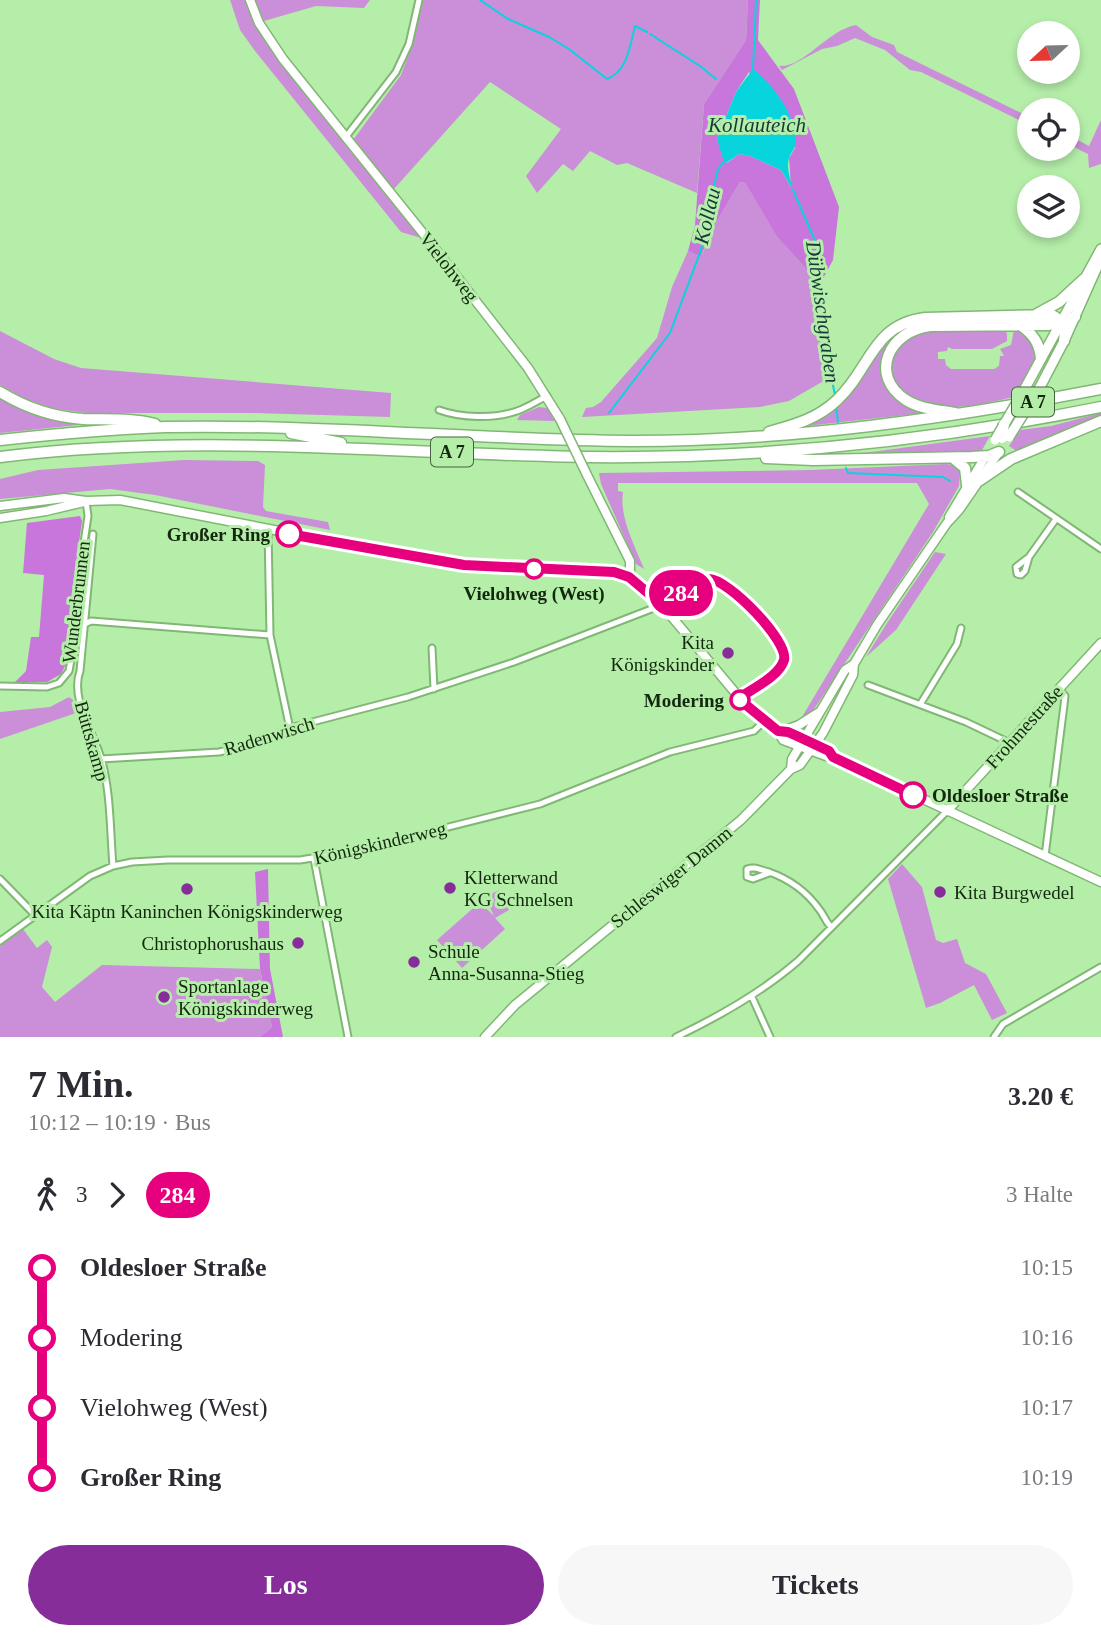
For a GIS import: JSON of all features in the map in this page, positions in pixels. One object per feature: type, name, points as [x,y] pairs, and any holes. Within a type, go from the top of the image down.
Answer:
[{"type":"highway","points":[[1035,315],[1059,302],[1084,279]]},
{"type":"highway","points":[[748,438],[802,422],[829,408],[849,388],[878,342],[891,330],[907,322],[925,318],[1052,315],[1061,323],[1065,333],[1064,341]]},
{"type":"highway","points":[[965,415],[918,405],[899,395],[888,374],[888,360],[893,345],[904,334],[923,327],[1061,323],[1075,317]]},
{"type":"highway","points":[[1020,324],[1034,336],[1041,358]]},
{"type":"highway","name":"A 7","points":[[0,440],[167,427],[375,431],[563,440],[748,438],[836,431],[965,415],[1101,389]]},
{"type":"highway","points":[[0,392],[26,406],[53,415],[141,421],[167,427]]},
{"type":"highway","name":"A 7","points":[[0,457],[117,446],[258,444],[587,457],[743,454],[913,438],[1101,407]]},
{"type":"highway","name":"A 7","points":[[980,480],[1020,454],[1101,421]]},
{"type":"highway","points":[[743,454],[813,460],[985,457],[1002,443],[1004,424]]},
{"type":"highway","name":"A 7","points":[[258,428],[376,449]]},
{"type":"highway","name":"A 7","points":[[258,444],[375,431]]},
{"type":"highway","points":[[1002,443],[1012,454],[1020,454]]},
{"type":"highway","points":[[952,457],[965,468],[967,485]]},
{"type":"main road","name":"Vielohweg","points":[[250,0],[269,40],[422,232],[547,396],[631,566],[625,575]]},
{"type":"main road","points":[[1004,424],[1101,249]]},
{"type":"main road","name":"Schleswiger Damm","points":[[947,523],[980,480],[1039,388],[1064,341],[1101,258]]},
{"type":"main road","name":"Schleswiger Damm","points":[[485,1037],[515,1005],[741,820],[791,769],[800,765],[814,748],[853,675],[854,664],[877,625],[947,523],[985,457]]},
{"type":"main road","points":[[0,506],[64,498],[86,501],[120,500],[464,565],[602,571],[625,575],[661,604],[738,699],[764,722],[780,731],[783,740],[829,751],[833,757],[1101,882]]},
{"type":"main road","points":[[0,518],[46,512],[86,501]]},
{"type":"main road","name":"Frohmestraße","points":[[947,811],[1101,643]]},
{"type":"main road","name":"Schleswiger Damm","points":[[791,769],[792,759],[845,670],[854,664]]},
{"type":"main road","points":[[780,731],[803,723],[821,711]]},
{"type":"street","points":[[345,138],[396,72],[409,44],[419,0]]},
{"type":"street","points":[[439,410],[454,415],[495,415],[516,412],[547,396]]},
{"type":"street","points":[[1018,492],[1101,550]]},
{"type":"street","name":"Wunderbrunnen","points":[[0,685],[47,687],[59,682],[69,671],[72,623],[88,516],[86,501]]},
{"type":"street","points":[[1029,557],[1056,519]]},
{"type":"street","points":[[268,529],[270,635],[290,729]]},
{"type":"street","name":"Büttskamp","points":[[93,534],[80,671],[76,684],[84,715],[101,759],[113,866]]},
{"type":"street","points":[[661,604],[702,580],[713,579],[726,586],[767,626],[782,648],[783,661],[776,672],[738,699]]},
{"type":"street","name":"Radenwisch","points":[[101,759],[219,752],[324,719],[434,689],[588,635],[661,604]]},
{"type":"street","points":[[85,624],[91,621],[270,635]]},
{"type":"street","points":[[921,703],[957,644],[961,628]]},
{"type":"street","points":[[432,648],[434,689]]},
{"type":"street","points":[[868,685],[921,703],[1010,743]]},
{"type":"street","points":[[1045,856],[1065,705],[1065,696],[1059,689]]},
{"type":"street","name":"Königskinderweg","points":[[0,941],[90,876],[113,866],[157,860],[314,859],[540,804],[662,754],[754,731],[764,722]]},
{"type":"street","points":[[676,1037],[752,997],[798,961],[947,811]]},
{"type":"street","points":[[314,859],[348,1037]]},
{"type":"street","points":[[769,873],[791,881],[820,910],[831,927]]},
{"type":"street","points":[[0,879],[35,915]]},
{"type":"street","points":[[994,1037],[1003,1024],[1101,967]]},
{"type":"street","points":[[752,997],[770,1037]]},
{"type":"shaded area","points":[[230,0],[246,0],[255,24],[279,62],[421,238],[401,232],[255,51],[240,30]]},
{"type":"shaded area","points":[[254,0],[370,0],[364,8],[316,6],[264,21]]},
{"type":"shaded area","points":[[422,0],[748,0],[746,40],[704,104],[697,193],[627,163],[617,165],[590,151],[573,171],[563,164],[537,193],[526,176],[561,129],[490,82],[393,190],[353,140],[401,75],[414,40]]},
{"type":"shaded area","points":[[748,0],[760,0],[758,40],[794,89],[839,207],[833,260],[820,284],[777,237],[745,183],[740,182],[714,226],[701,256],[688,251],[695,225],[704,104],[746,40]],"holes":[[[749,72],[795,148],[789,158],[791,187],[781,170],[750,156],[739,154],[727,163],[717,139],[736,92]]]},
{"type":"shaded area","points":[[856,25],[872,37],[894,45],[897,52],[1017,111],[1017,119],[921,72],[910,70],[885,50],[855,38],[822,49],[782,70],[779,66],[798,61],[845,28]]},
{"type":"shaded area","points":[[1101,120],[1101,164],[1089,168],[1088,154],[1080,150],[1080,141],[1089,146]]},
{"type":"shaded area","points":[[740,182],[745,183],[777,237],[820,284],[821,331],[834,375],[789,401],[760,407],[582,417],[586,408],[601,402],[657,338],[672,287],[688,251],[702,255],[714,226]]},
{"type":"shaded area","points":[[945,328],[1004,328],[1007,341],[992,349],[948,347],[947,351],[938,352],[938,359],[945,359],[946,365],[951,369],[994,369],[999,366],[1000,356],[1004,356],[1000,349],[1011,345],[1014,330],[1017,328],[1027,337],[1035,353],[1031,370],[1013,397],[970,406],[939,407],[912,398],[895,380],[892,367],[896,350],[913,335]]},
{"type":"shaded area","points":[[0,331],[54,359],[81,368],[391,393],[390,417],[251,413],[87,413],[56,409],[31,402],[0,385]]},
{"type":"shaded area","points":[[890,339],[882,364],[882,373],[888,389],[905,404],[933,412],[797,427],[820,417],[874,352]]},
{"type":"shaded area","points":[[0,397],[88,423],[88,424],[0,433]]},
{"type":"shaded area","points":[[539,407],[547,408],[555,421],[517,420],[520,415]]},
{"type":"shaded area","points":[[1101,413],[1101,418],[1023,449],[1015,450],[1009,446],[1020,430],[1051,426]]},
{"type":"shaded area","points":[[990,436],[981,452],[864,453]]},
{"type":"shaded area","points":[[184,460],[258,461],[265,465],[263,507],[266,511],[328,522],[330,530],[155,495],[110,489],[0,499],[0,479],[38,470]]},
{"type":"shaded area","points":[[954,465],[960,472],[959,486],[933,532],[812,712],[802,717],[929,504],[917,483],[618,483],[618,491],[623,492],[623,511],[632,541],[644,569],[636,564],[601,484],[599,473],[811,470]]},
{"type":"shaded area","points":[[80,516],[82,521],[69,613],[66,664],[61,674],[47,682],[15,682],[26,671],[31,637],[39,637],[44,575],[23,573],[27,523]]},
{"type":"shaded area","points":[[935,552],[946,554],[896,630],[866,657],[887,623]]},
{"type":"shaded area","points":[[69,697],[73,700],[76,713],[0,739],[0,712],[50,707]]},
{"type":"shaded area","points":[[902,864],[922,887],[936,940],[943,943],[957,939],[965,963],[986,974],[1007,1013],[992,1020],[974,985],[926,1008],[888,879]]},
{"type":"shaded area","points":[[268,869],[270,969],[283,1037],[260,1037],[272,1027],[260,969],[255,872]]},
{"type":"shaded area","points":[[499,890],[509,910],[495,918],[505,929],[462,968],[437,940],[480,902],[494,916],[485,897]]},
{"type":"shaded area","name":"Sportanlage Königskinderweg","points":[[23,929],[37,948],[47,940],[52,947],[42,987],[55,1002],[102,965],[260,969],[272,1027],[260,1037],[0,1037],[0,946]]},
{"type":"water","name":"Kollauteich","points":[[753,69],[776,92],[792,122],[795,145],[788,166],[793,190],[781,170],[750,156],[739,154],[724,162],[717,139],[736,92]]},
{"type":"waterway","points":[[480,0],[508,19],[569,49],[607,79],[624,64],[635,26],[647,32]]},
{"type":"waterway","name":"Kollau","points":[[753,69],[756,0]]},
{"type":"waterway","points":[[650,34],[716,79]]},
{"type":"waterway","name":"Kollau","points":[[609,413],[670,333],[701,250],[718,169],[724,161]]},
{"type":"waterway","name":"Dübwischgraben","points":[[793,190],[816,243],[822,331],[835,395]]},
{"type":"waterway","name":"Dübwischgraben","points":[[836,406],[838,422]]},
{"type":"waterway","name":"Dübwischgraben","points":[[846,468],[848,473],[943,477],[950,481]]},
{"type":"bus line","name":"284","points":[[289,534],[464,565],[614,572],[629,577],[661,604],[702,580],[716,580],[760,618],[784,653],[781,666],[776,672],[738,699],[778,731],[788,732],[829,751],[833,757],[913,795]]},
{"type":"place","name":"Großer Ring","points":[[289,534]]},
{"type":"place","name":"Vielohweg (West)","points":[[534,569]]},
{"type":"place","name":"Kita Königskinder","points":[[728,653]]},
{"type":"place","name":"Modering","points":[[740,700]]},
{"type":"place","name":"Oldesloer Straße","points":[[913,795]]},
{"type":"place","name":"Kletterwand KG Schnelsen","points":[[450,888]]},
{"type":"place","name":"Kita Käptn Kaninchen Königskinderweg","points":[[187,889]]},
{"type":"place","name":"Kita Burgwedel","points":[[940,892]]},
{"type":"place","name":"Christophorushaus","points":[[298,943]]},
{"type":"place","name":"Schule Anna-Susanna-Stieg","points":[[414,962]]},
{"type":"place","name":"Sportanlage Königskinderweg","points":[[164,997]]}]
